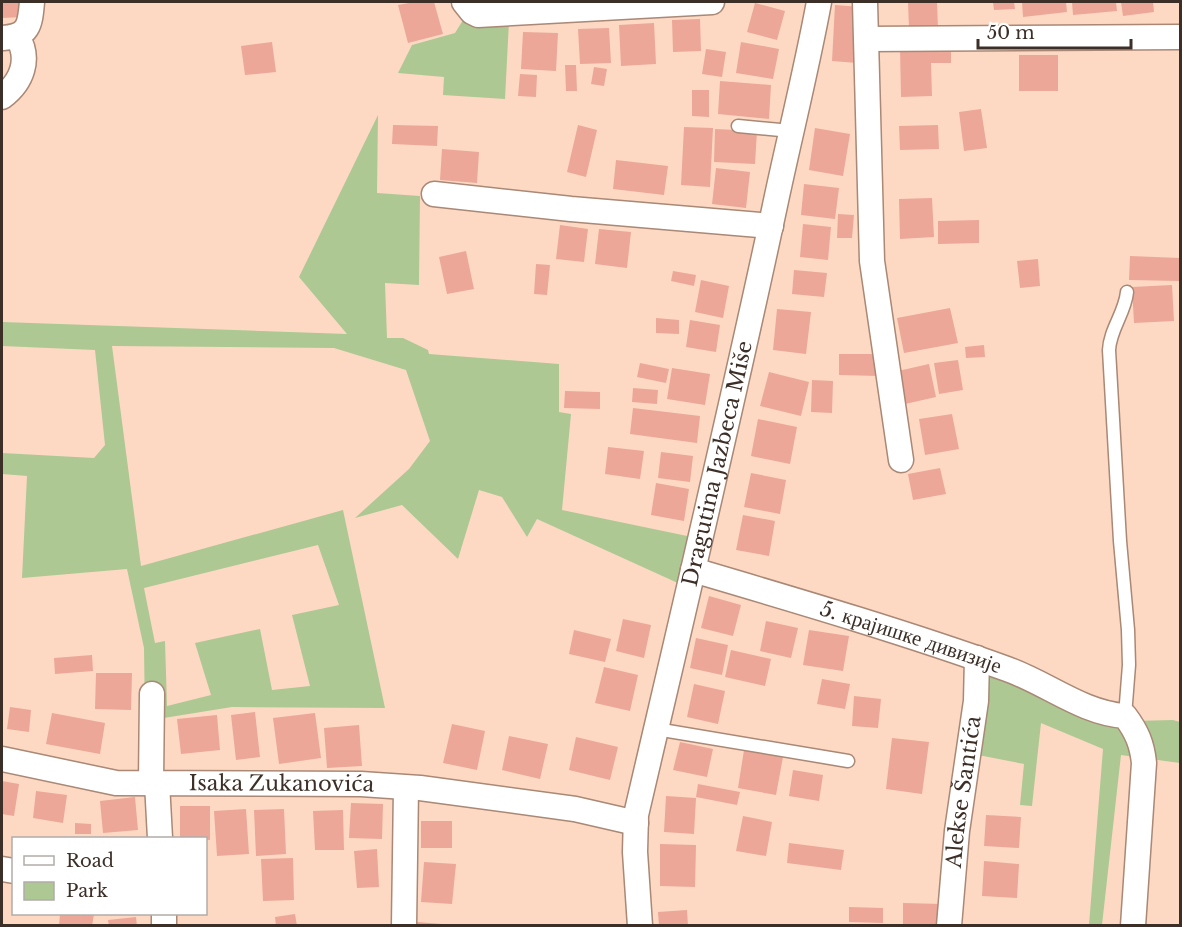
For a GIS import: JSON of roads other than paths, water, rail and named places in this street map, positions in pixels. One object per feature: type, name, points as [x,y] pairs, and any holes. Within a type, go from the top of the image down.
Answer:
[{"type":"street","points":[[9,37],[22,33],[27,27],[31,17],[32,2]]},
{"type":"street","points":[[464,2],[472,12],[478,15],[712,2]]},
{"type":"street","name":"Dragutina Jazbeca Miše","points":[[640,926],[634,852],[636,823],[734,397],[819,2]]},
{"type":"street","points":[[865,2],[872,261],[901,460]]},
{"type":"street","points":[[2,97],[18,82],[24,68],[25,56],[21,43],[9,37]]},
{"type":"street","points":[[867,39],[1180,37]]},
{"type":"street","points":[[434,194],[571,209],[771,226]]},
{"type":"street","name":"5. крајишке дивизије","points":[[693,570],[932,642],[1011,670],[1107,715],[1125,716]]},
{"type":"street","name":"Alekse Šantića","points":[[949,926],[957,831],[976,701],[977,658]]},
{"type":"street","name":"Isaka Zukanovića","points":[[152,694],[154,783],[160,837]]},
{"type":"street","points":[[1125,716],[1137,730],[1144,763],[1133,926]]},
{"type":"street","name":"Isaka Zukanovića","points":[[2,759],[116,783],[361,784],[575,809],[636,823]]},
{"type":"street","points":[[404,926],[406,788]]},
{"type":"lane","points":[[738,126],[791,131]]},
{"type":"lane","points":[[1125,716],[1129,685],[1128,630],[1120,541],[1109,350],[1110,340],[1124,311],[1127,292]]},
{"type":"lane","points":[[656,729],[848,760]]}]
